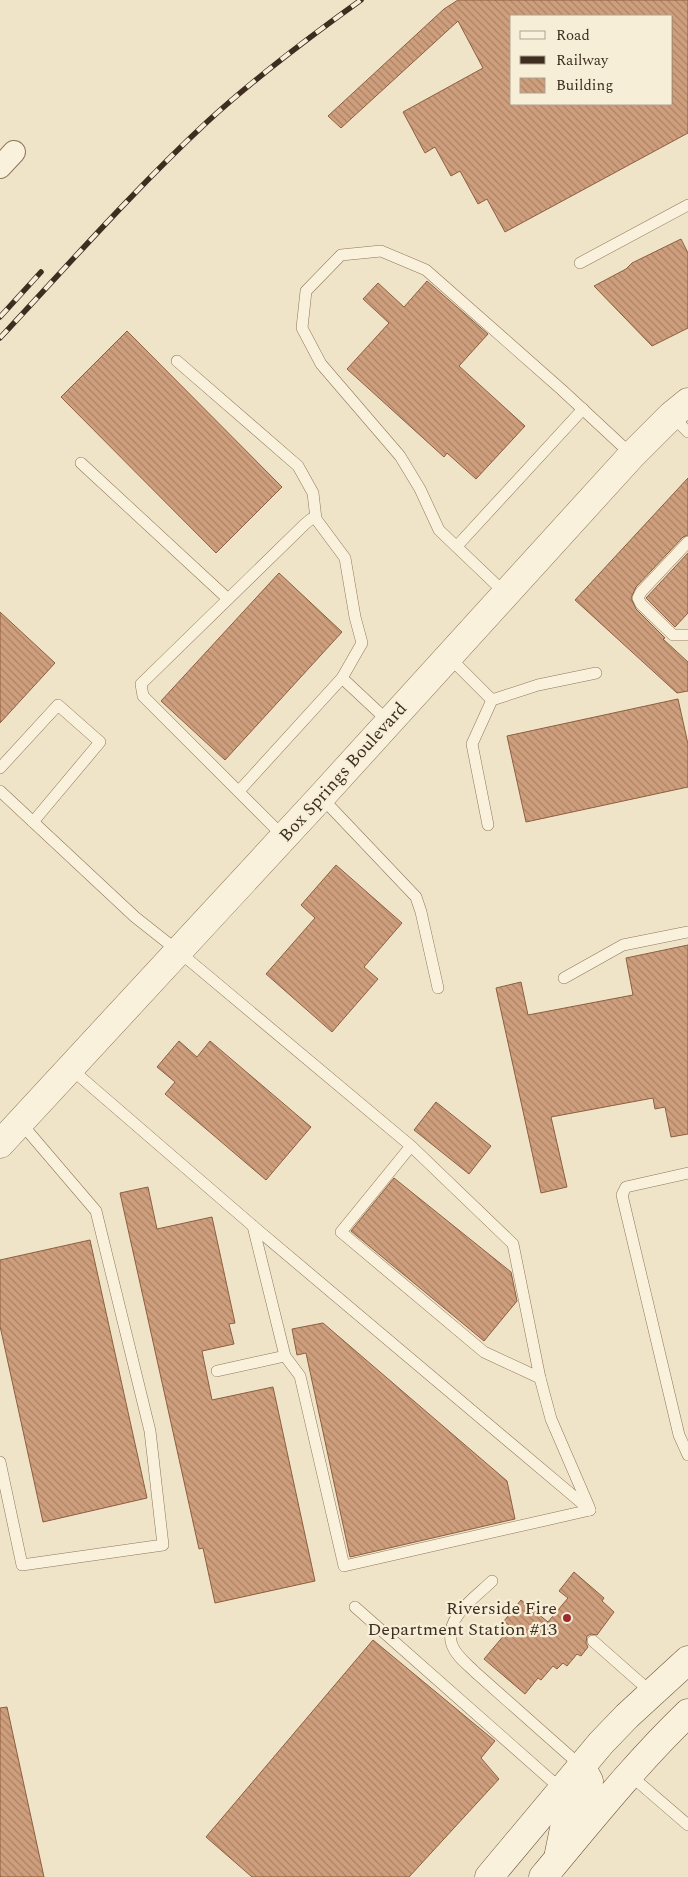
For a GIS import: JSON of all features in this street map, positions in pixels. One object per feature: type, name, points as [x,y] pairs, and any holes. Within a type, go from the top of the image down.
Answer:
[{"type":"street","name":"Box Springs Boulevard","points":[[0,1144],[321,797],[388,721],[632,455],[683,416]]},
{"type":"street","points":[[489,1877],[581,1766],[627,1716],[685,1666]]},
{"type":"street","points":[[550,1868],[628,1774],[655,1744],[688,1713]]},
{"type":"street","points":[[550,1868],[567,1814],[588,1791],[589,1781],[581,1766]]},
{"type":"lane","points":[[580,263],[688,205]]},
{"type":"lane","points":[[506,594],[439,530],[420,489],[400,456],[321,364],[302,328],[306,290],[341,255],[381,251],[426,270],[632,455]]},
{"type":"lane","points":[[177,361],[298,466],[313,493],[316,519],[345,558],[355,617],[362,640],[342,678],[239,791]]},
{"type":"lane","points":[[457,546],[583,409]]},
{"type":"lane","points":[[81,463],[228,598]]},
{"type":"lane","points":[[284,837],[143,696],[141,684],[305,524],[316,519]]},
{"type":"lane","points":[[688,542],[641,592],[638,598],[641,604],[673,635],[688,634]]},
{"type":"lane","points":[[448,656],[492,700]]},
{"type":"lane","points":[[488,825],[472,744],[492,700],[538,685],[596,673]]},
{"type":"lane","points":[[342,678],[388,721]]},
{"type":"lane","points":[[0,768],[58,705],[100,742],[33,822]]},
{"type":"lane","points":[[0,791],[135,917],[411,1146],[513,1244],[540,1378],[551,1419],[590,1510]]},
{"type":"lane","points":[[321,797],[416,897],[438,988]]},
{"type":"lane","points":[[564,978],[623,945],[688,932]]},
{"type":"lane","points":[[70,1068],[253,1226],[590,1510]]},
{"type":"lane","points":[[0,1462],[22,1565],[164,1545],[150,1431],[96,1212],[20,1122]]},
{"type":"lane","points":[[411,1146],[341,1232],[484,1352],[540,1378]]},
{"type":"lane","points":[[688,1173],[626,1187],[622,1195],[679,1435],[688,1455]]},
{"type":"lane","points":[[253,1226],[285,1356],[300,1376],[344,1566],[590,1510]]},
{"type":"lane","points":[[217,1371],[285,1356]]},
{"type":"lane","points":[[492,1581],[457,1615],[450,1632],[452,1645],[460,1658],[581,1766]]},
{"type":"lane","points":[[355,1607],[561,1790]]},
{"type":"lane","points":[[593,1641],[652,1693]]},
{"type":"lane","points":[[628,1774],[688,1824]]},
{"type":"building","points":[[458,0],[688,0],[688,133],[505,232],[487,199],[478,204],[460,171],[451,176],[435,147],[425,153],[403,112],[483,68],[458,21],[341,128],[328,116],[444,9]]},
{"type":"building","points":[[681,239],[688,253],[688,328],[652,346],[594,286],[626,269],[632,263]]},
{"type":"building","points":[[427,281],[488,334],[459,366],[525,426],[476,479],[447,453],[444,457],[347,369],[389,323],[363,299],[378,283],[404,307]]},
{"type":"building","points":[[127,331],[282,487],[216,553],[61,397]]},
{"type":"building","points":[[688,478],[688,535],[683,537],[636,587],[631,598],[636,609],[665,638],[663,639],[688,662],[688,691],[677,693],[575,600]]},
{"type":"building","points":[[688,553],[688,613],[675,627],[646,598]]},
{"type":"building","points":[[279,573],[342,632],[225,760],[161,701]]},
{"type":"building","points":[[0,612],[55,663],[0,723]]},
{"type":"building","points":[[678,699],[688,744],[688,787],[526,822],[507,736]]},
{"type":"building","points":[[336,865],[402,923],[364,967],[378,979],[332,1032],[266,974],[315,918],[301,905]]},
{"type":"building","points":[[688,945],[688,1134],[671,1137],[665,1107],[655,1109],[653,1098],[551,1117],[567,1187],[541,1193],[496,988],[521,982],[528,1015],[633,995],[626,958]]},
{"type":"building","points":[[179,1041],[197,1057],[210,1041],[311,1127],[266,1180],[165,1094],[175,1082],[157,1067]]},
{"type":"building","points":[[436,1102],[491,1146],[469,1174],[414,1130]]},
{"type":"building","points":[[394,1178],[511,1272],[517,1301],[484,1341],[351,1231]]},
{"type":"building","points":[[148,1187],[157,1229],[212,1217],[235,1323],[229,1324],[234,1344],[202,1351],[212,1400],[273,1387],[315,1581],[215,1603],[203,1548],[199,1549],[120,1193]]},
{"type":"building","points":[[90,1240],[147,1498],[43,1522],[0,1326],[0,1260]]},
{"type":"building","points":[[323,1323],[507,1481],[515,1519],[350,1557],[306,1353],[297,1355],[292,1329]]},
{"type":"building","points":[[574,1572],[604,1598],[602,1601],[614,1612],[597,1635],[591,1634],[587,1636],[586,1643],[588,1647],[581,1656],[577,1654],[567,1666],[563,1663],[557,1669],[553,1666],[541,1680],[538,1678],[525,1694],[484,1659],[511,1627],[504,1621],[521,1600],[548,1622],[568,1598],[559,1591]]},
{"type":"building","points":[[373,1640],[495,1741],[481,1758],[499,1779],[409,1877],[252,1877],[206,1837]]},
{"type":"building","points":[[7,1707],[44,1877],[0,1877],[0,1708]]},
{"type":"railway","points":[[0,338],[127,201],[207,122],[282,59],[361,0]]},
{"type":"railway","points":[[0,317],[41,272]]},
{"type":"place","name":"Riverside Fire Department Station #13","points":[[567,1618]]}]
